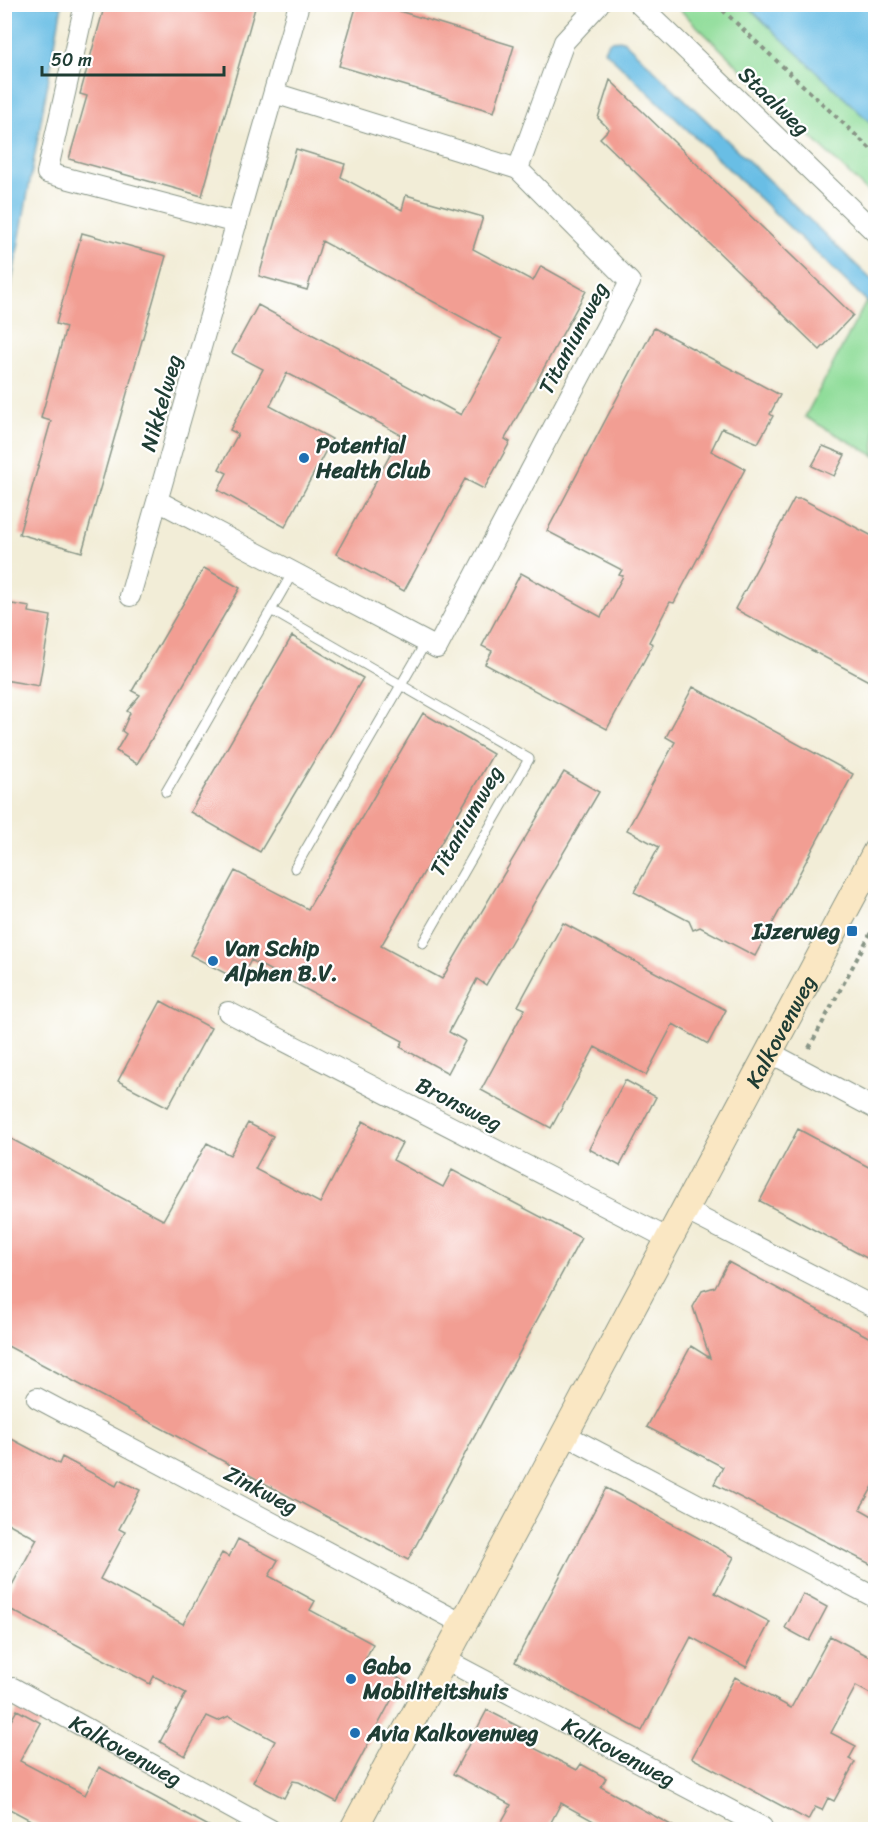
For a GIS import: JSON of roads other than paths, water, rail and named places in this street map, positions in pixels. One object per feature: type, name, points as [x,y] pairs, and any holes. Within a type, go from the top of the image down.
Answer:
[{"type":"street","points":[[85,4],[47,173],[237,223]]},
{"type":"street","name":"Nikkelweg","points":[[130,596],[299,4]]},
{"type":"street","points":[[274,93],[518,169],[564,42],[600,4]]},
{"type":"street","name":"Staalweg","points":[[639,4],[876,233]]},
{"type":"street","name":"Titaniumweg","points":[[426,642],[437,648],[630,282],[518,169]]},
{"type":"street","points":[[158,501],[426,642]]},
{"type":"street","name":"Kalkovenweg","points":[[353,1830],[876,852]]},
{"type":"street","name":"Bronsweg","points":[[228,1012],[669,1239]]},
{"type":"street","points":[[769,1052],[876,1109]]},
{"type":"street","points":[[685,1210],[876,1308]]},
{"type":"street","name":"Zinkweg","points":[[37,1398],[463,1624]]},
{"type":"street","points":[[564,1434],[876,1598]]},
{"type":"street","name":"Kalkovenweg","points":[[444,1659],[762,1827]]},
{"type":"street","name":"Kalkovenweg","points":[[13,1688],[271,1830]]},
{"type":"lane","points":[[166,792],[293,572]]},
{"type":"lane","name":"Titaniumweg","points":[[271,610],[529,759],[423,942]]},
{"type":"lane","points":[[295,868],[426,642]]},
{"type":"water","points":[[4,5],[62,5],[5,319]]},
{"type":"water","points":[[746,5],[873,5],[875,127]]},
{"type":"water","points":[[623,40],[875,283],[875,309],[604,50],[610,41]]},
{"type":"place","name":"Potential Health Club","points":[[304,458]]},
{"type":"place","name":"IJzerweg","points":[[852,931]]},
{"type":"place","name":"Van Schip Alphen B.V.","points":[[213,961]]},
{"type":"place","name":"Gabo Mobiliteitshuis","points":[[351,1679]]},
{"type":"place","name":"Avia Kalkovenweg","points":[[355,1733]]}]
